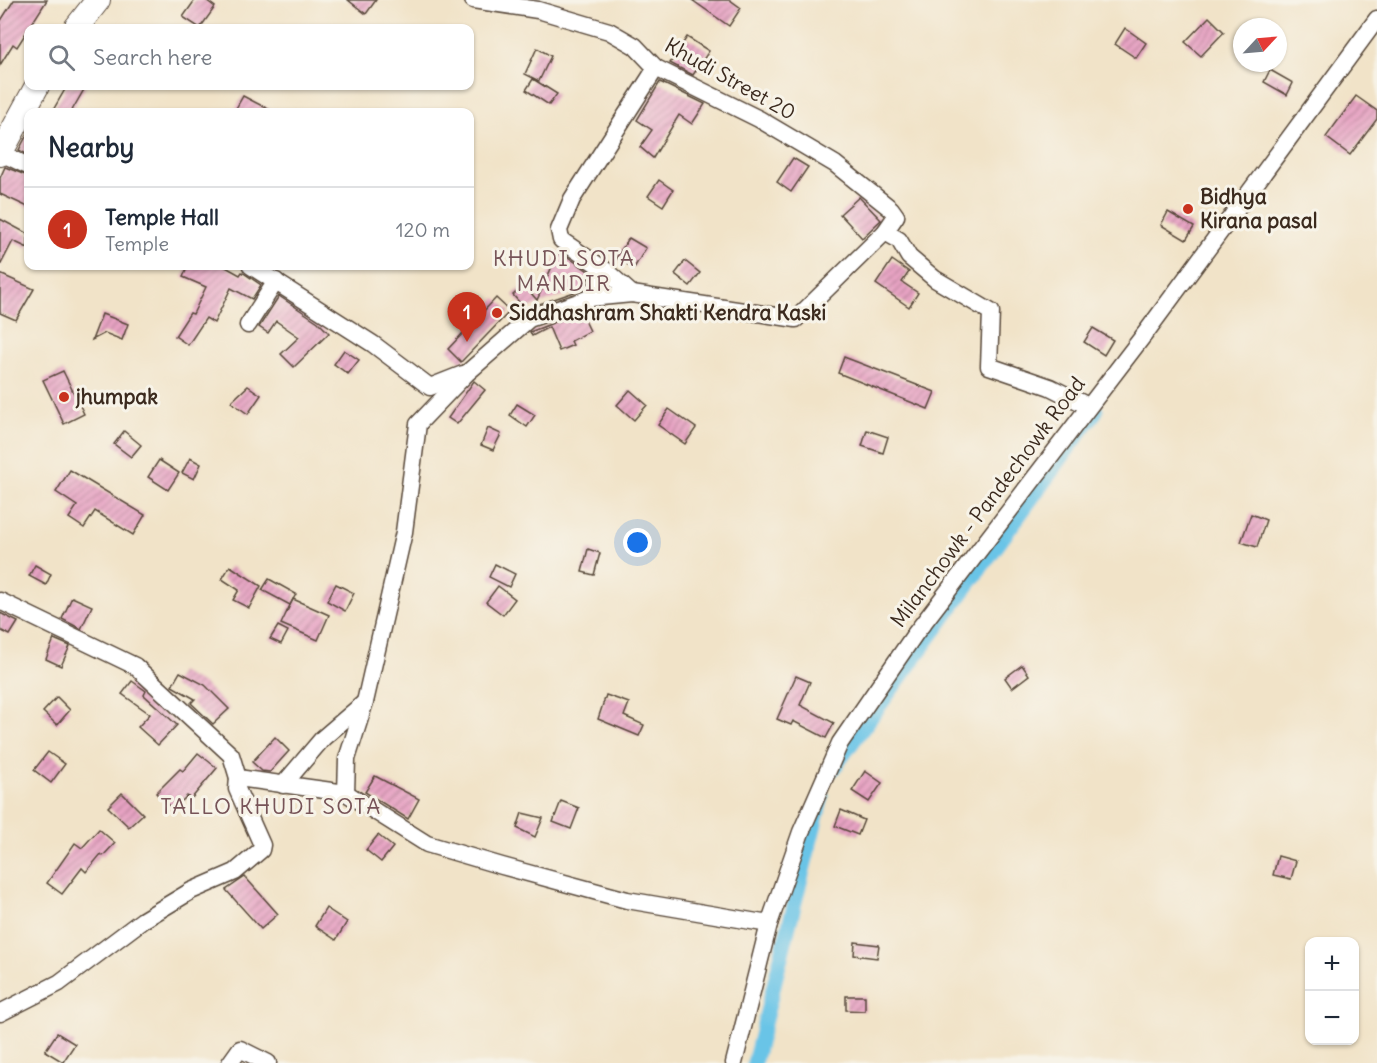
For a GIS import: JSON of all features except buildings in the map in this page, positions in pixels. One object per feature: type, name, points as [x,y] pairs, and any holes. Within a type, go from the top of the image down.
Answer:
[{"type":"main road","points":[[79,24],[98,0]]},
{"type":"main road","points":[[25,108],[35,90]]},
{"type":"main road","points":[[0,153],[24,110]]},
{"type":"street","name":"Khudi Street 20","points":[[473,0],[538,10],[609,31],[635,46],[656,68],[759,119],[835,164],[891,209],[896,216],[892,236]]},
{"type":"street","name":"Milanchowk - Pandechowk Road","points":[[734,1063],[769,924],[801,832],[840,743],[915,633],[1147,332],[1377,19]]},
{"type":"street","points":[[632,294],[605,270],[561,240],[559,230],[572,199],[656,68]]},
{"type":"street","points":[[0,153],[24,164]]},
{"type":"street","points":[[346,793],[347,759],[365,702],[404,532],[418,424],[466,373],[528,319],[590,298],[632,294],[796,319],[892,236],[909,257],[935,279],[991,312],[989,366],[1050,387],[1088,406]]},
{"type":"street","points":[[258,270],[373,344],[430,387]]},
{"type":"street","points":[[590,298],[605,270]]},
{"type":"street","points":[[248,325],[276,281]]},
{"type":"street","points":[[430,387],[466,373]]},
{"type":"street","points":[[429,413],[430,387]]},
{"type":"street","points":[[0,601],[135,666],[231,755],[238,778],[237,789],[262,845],[261,850],[235,872],[191,891],[143,921],[59,983],[0,1013]]},
{"type":"street","points":[[283,785],[323,738],[365,702]]},
{"type":"street","points":[[238,778],[346,793],[427,844],[627,900],[769,924]]},
{"type":"street","points":[[230,1063],[240,1049],[268,1063]]},
{"type":"waterway","points":[[833,769],[1096,411]]},
{"type":"waterway","points":[[754,1063],[822,796]]},
{"type":"place","name":"Bidhya Kirana pasal","points":[[1188,209]]},
{"type":"place","name":"Siddhashram Shakti Kendra Kaski","points":[[497,313]]},
{"type":"place","name":"Temple Hall","points":[[467,342]]},
{"type":"place","name":"jhumpak","points":[[64,397]]},
{"type":"district","name":"KHUDI SOTA MANDIR","points":[[564,270]]},
{"type":"district","name":"TALLO KHUDI SOTA","points":[[271,806]]}]
